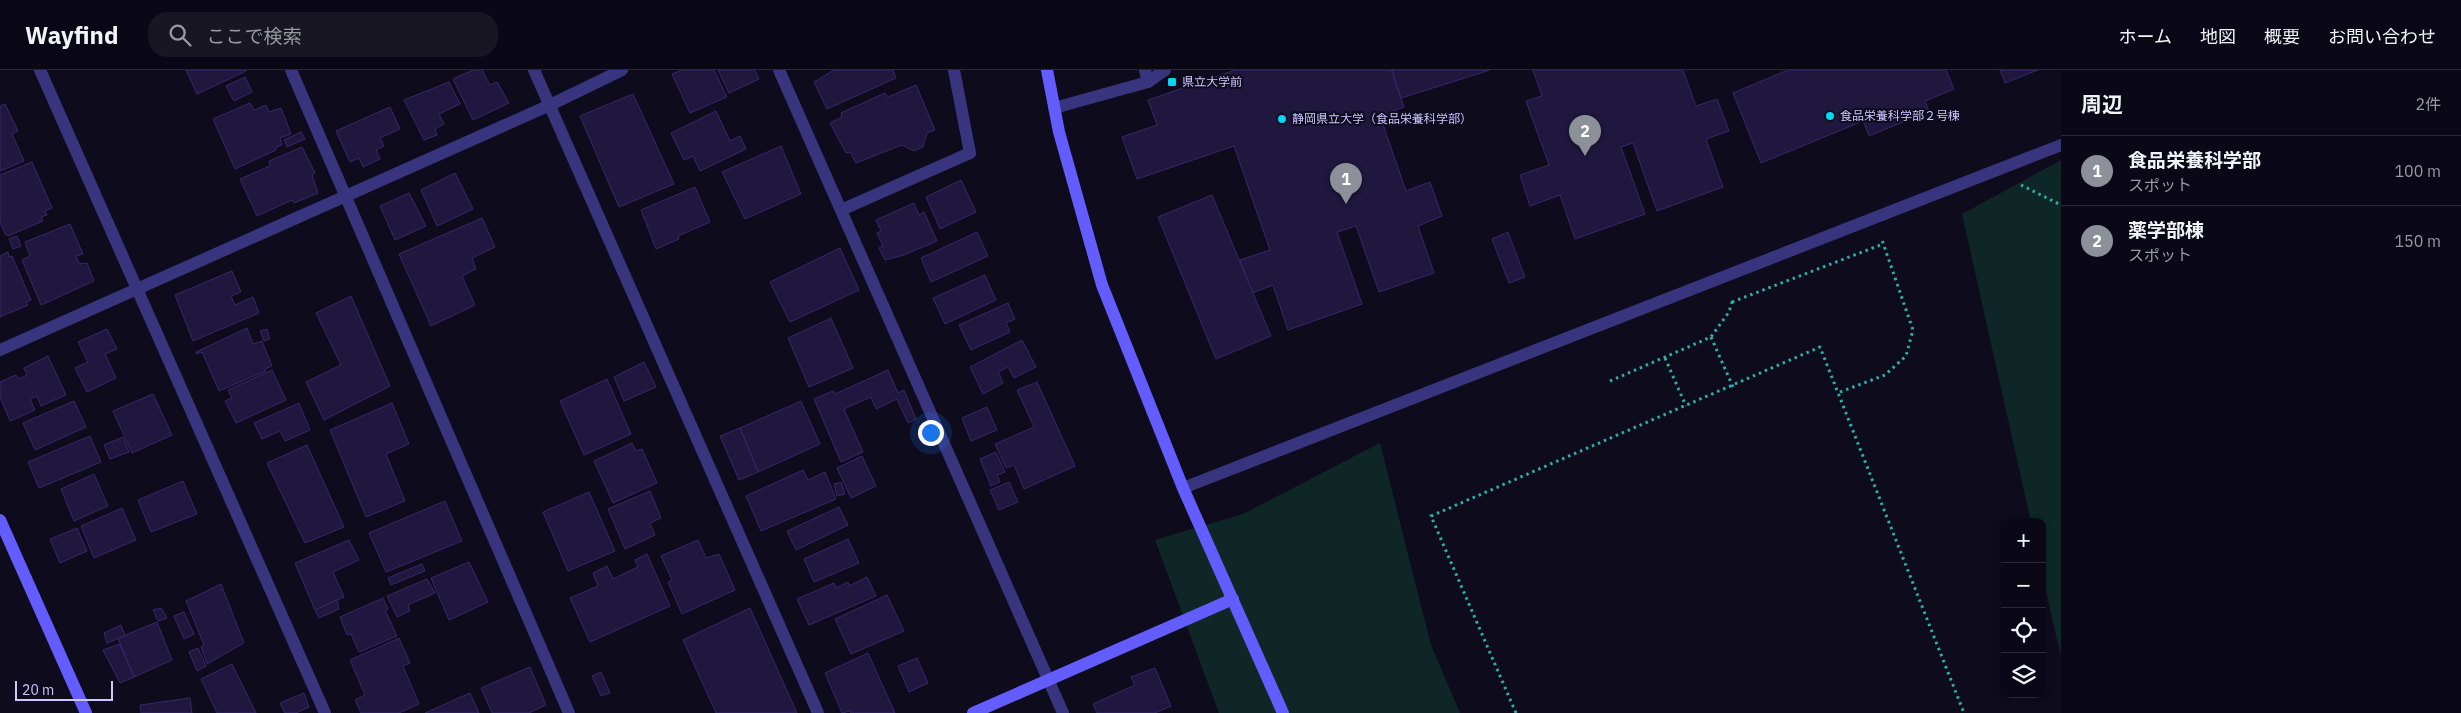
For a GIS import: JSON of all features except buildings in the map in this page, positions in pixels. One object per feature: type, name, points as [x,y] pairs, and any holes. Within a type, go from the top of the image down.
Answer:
[{"type":"street","points":[[40,70],[325,713]]},
{"type":"street","points":[[291,70],[569,713]]},
{"type":"street","points":[[534,70],[818,713]]},
{"type":"street","points":[[0,350],[550,105],[622,70]]},
{"type":"street","points":[[779,70],[1063,713]]},
{"type":"street","points":[[841,210],[970,153],[954,70]]},
{"type":"street","points":[[1047,70],[1059,132],[1102,285],[1183,488],[1283,713]]},
{"type":"street","points":[[1054,108],[1165,70]]},
{"type":"street","points":[[1183,488],[2061,145]]},
{"type":"street","points":[[0,520],[86,713]]},
{"type":"street","points":[[973,713],[1233,599]]},
{"type":"path","points":[[1994,171],[2061,205]]},
{"type":"path","points":[[1840,392],[1885,375],[1906,356],[1913,330],[1874,218]]},
{"type":"path","points":[[1732,302],[1883,244]]},
{"type":"path","points":[[1610,381],[1711,337],[1729,312],[1741,270]]},
{"type":"path","points":[[1711,337],[1733,386]]},
{"type":"path","points":[[1516,713],[1431,516],[1820,347],[1840,392],[1964,713]]},
{"type":"path","points":[[1665,358],[1686,406]]},
{"type":"green space","points":[[2061,160],[2061,657],[2046,591],[2046,518],[2030,518],[1962,214]]},
{"type":"green space","points":[[1380,443],[1431,645],[1460,713],[1219,713],[1155,540],[1243,514]]},
{"type":"place","name":"県立大学前","points":[[1172,82]]},
{"type":"place","name":"食品栄養科学部２号棟","points":[[1830,116]]},
{"type":"place","name":"静岡県立大学（食品栄養科学部）","points":[[1282,119]]},
{"type":"place","name":"薬学部棟","points":[[1585,156]]},
{"type":"place","name":"食品栄養科学部","points":[[1346,204]]}]
